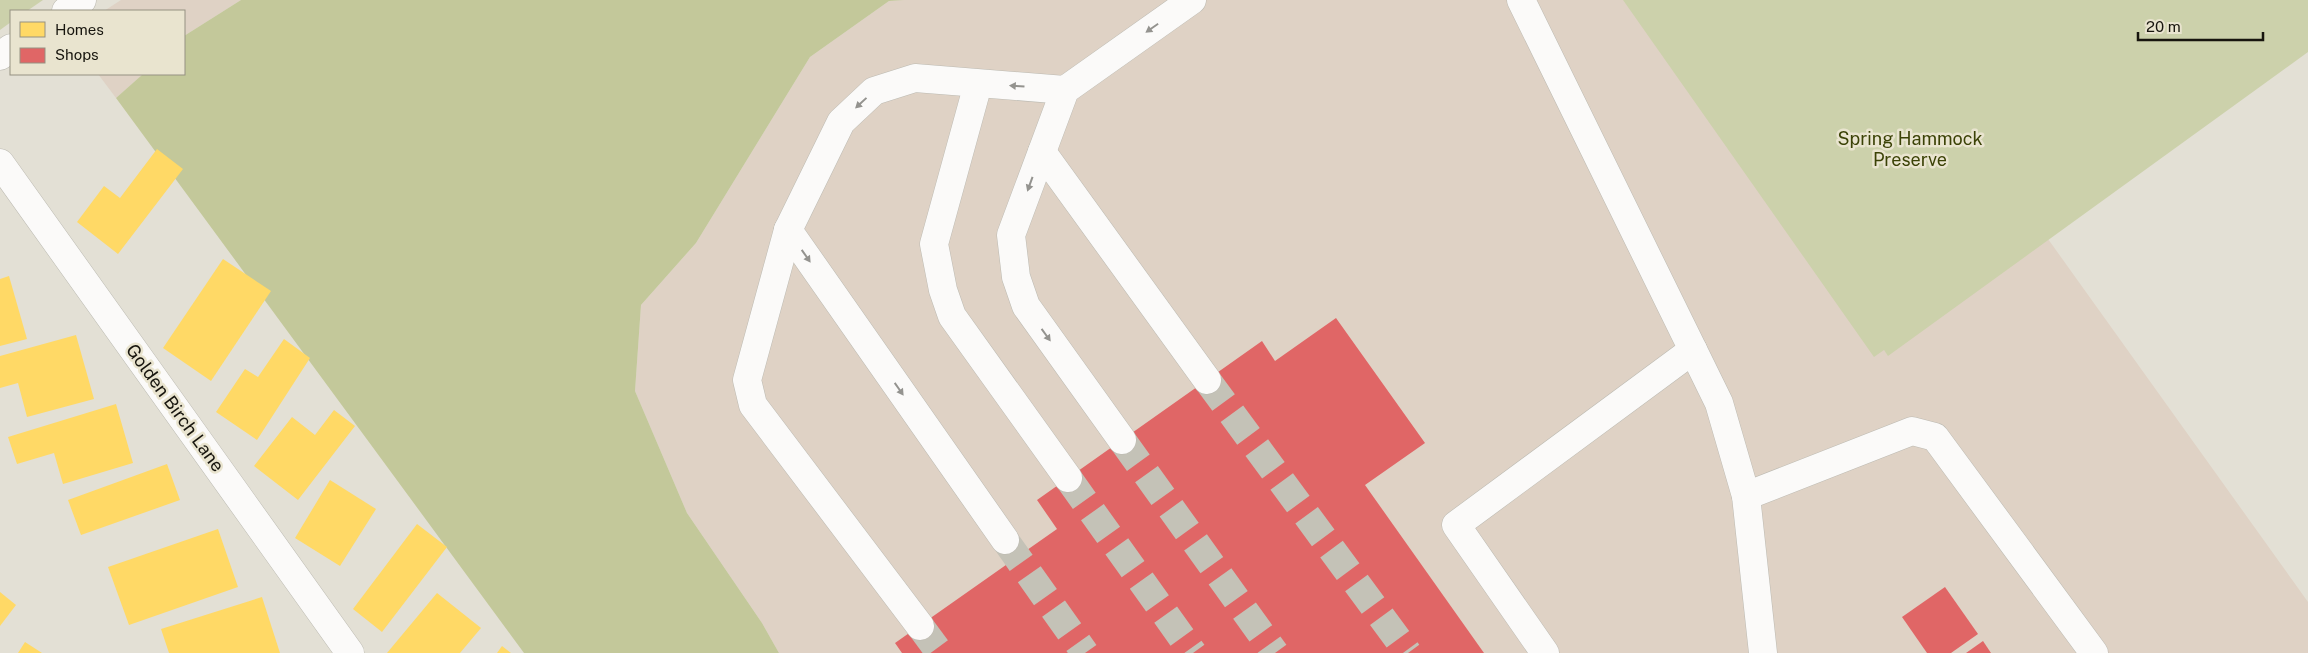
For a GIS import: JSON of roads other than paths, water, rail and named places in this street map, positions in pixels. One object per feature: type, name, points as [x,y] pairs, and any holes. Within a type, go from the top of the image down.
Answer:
[{"type":"street","points":[[67,10],[82,0]]},
{"type":"street","points":[[1122,440],[1026,306],[1016,277],[1011,235],[1065,90],[1192,0]]},
{"type":"street","points":[[1521,0],[1719,403],[1746,496],[1763,653]]},
{"type":"street","points":[[920,626],[753,405],[747,380],[788,230],[841,122],[874,91],[915,78],[1065,90]]},
{"type":"street","points":[[978,84],[934,244],[943,290],[952,316],[1068,478]]},
{"type":"street","points":[[1042,152],[1207,380]]},
{"type":"street","name":"Golden Birch Lane","points":[[0,163],[350,653]]},
{"type":"street","points":[[788,230],[1005,540]]},
{"type":"street","points":[[1545,653],[1456,525],[1693,350]]},
{"type":"street","points":[[1746,496],[1912,431],[1935,437],[2094,653]]},
{"type":"tunnel","points":[[1207,380],[1408,653]]},
{"type":"tunnel","points":[[1122,440],[1275,653]]},
{"type":"tunnel","points":[[1068,478],[1193,653]]},
{"type":"tunnel","points":[[1005,540],[1085,653]]},
{"type":"tunnel","points":[[920,626],[940,653]]},
{"type":"park label","name":"Spring Hammock Preserve","points":[[1910,149]]}]
